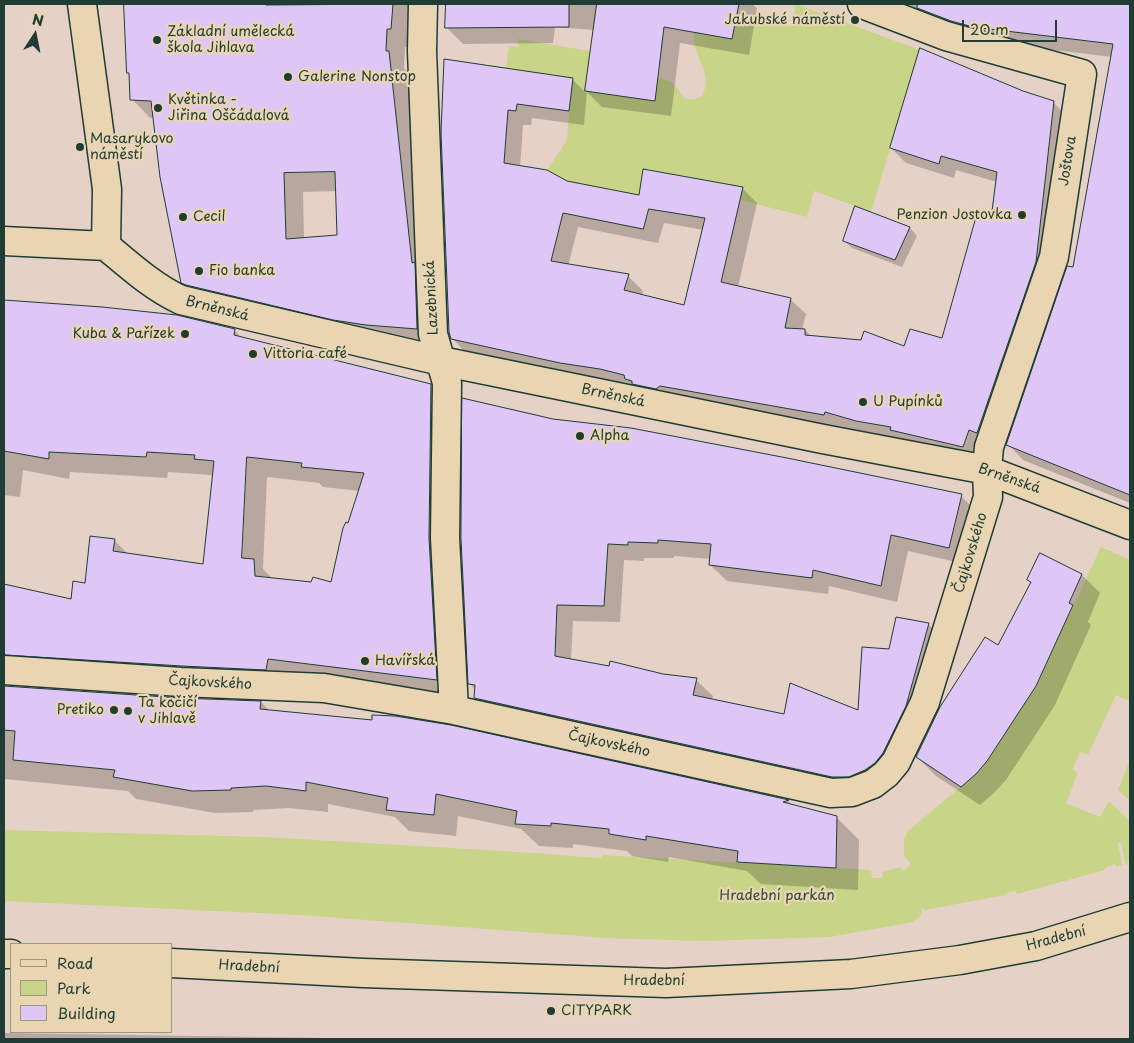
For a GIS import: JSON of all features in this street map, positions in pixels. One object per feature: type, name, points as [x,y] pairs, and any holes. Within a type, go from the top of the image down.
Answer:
[{"type":"street","points":[[4,241],[106,246],[107,189],[82,4]]},
{"type":"street","name":"Lazebnická","points":[[423,4],[422,51],[433,334],[447,383],[445,538],[454,710]]},
{"type":"street","name":"Joštova","points":[[862,4],[946,36],[1082,74],[1054,257],[989,447],[987,470]]},
{"type":"street","name":"Brněnská","points":[[106,246],[167,294],[181,300],[441,361],[822,439],[987,470],[1130,525]]},
{"type":"street","name":"Čajkovského","points":[[4,670],[181,682],[324,688],[454,710],[831,793],[852,792],[873,784],[886,774],[896,762],[925,702],[988,497],[987,470]]},
{"type":"street","name":"Hradební","points":[[172,963],[373,973],[666,983],[851,974],[960,960],[1036,946],[1130,917]]},
{"type":"green space","points":[[796,4],[920,50],[871,212],[814,191],[807,217],[740,200],[743,187],[643,169],[639,195],[567,181],[547,170],[567,140],[572,78],[506,68],[509,46],[518,47],[518,39],[590,51],[585,91],[654,101],[658,78],[675,85],[686,99],[694,99],[701,97],[706,81],[694,42],[694,33],[732,39],[737,13],[791,27]]},
{"type":"green space","name":"Hradební parkán","points":[[1101,547],[1130,560],[1130,701],[1116,695],[1088,755],[1080,752],[1073,769],[1078,773],[1066,803],[1100,817],[1109,801],[1130,821],[1130,855],[1126,866],[1121,842],[1118,842],[1122,865],[1116,867],[1115,864],[1105,868],[1105,870],[1017,894],[1016,891],[1005,893],[1006,895],[924,910],[921,908],[922,914],[913,922],[830,937],[702,941],[606,938],[299,915],[4,901],[4,830],[265,837],[600,858],[603,855],[871,870],[872,878],[882,878],[883,872],[900,867],[904,871],[911,864],[904,856],[904,839],[908,831],[976,774],[987,761],[1031,694]]},
{"type":"green space","points":[[1130,760],[1130,801],[1118,790]]},
{"type":"building","points":[[124,4],[393,4],[391,29],[387,29],[386,51],[389,51],[412,263],[415,262],[417,329],[333,320],[181,283],[160,177],[151,101],[130,100],[129,73],[127,73]],"holes":[[[335,172],[337,235],[286,239],[284,173]]]},
{"type":"building","points":[[446,4],[569,4],[569,27],[445,28]]},
{"type":"building","points":[[597,4],[739,4],[732,39],[664,27],[655,101],[585,91]]},
{"type":"building","points":[[918,4],[1130,4],[1130,495],[1006,445],[1067,266],[1073,267],[1113,44],[973,27],[917,8]]},
{"type":"building","points":[[920,48],[1023,91],[1054,101],[1036,262],[977,433],[969,430],[963,447],[890,430],[891,427],[856,421],[825,412],[824,415],[660,386],[656,389],[632,384],[632,381],[625,379],[624,375],[600,369],[560,363],[451,339],[449,332],[441,133],[444,59],[573,78],[569,111],[517,104],[516,111],[508,110],[504,163],[547,170],[567,181],[639,195],[643,169],[743,187],[721,282],[791,298],[785,328],[805,329],[805,335],[861,340],[864,331],[904,346],[910,329],[942,338],[976,217],[991,219],[997,172],[941,156],[939,164],[890,148]],"holes":[[[649,209],[705,218],[684,305],[624,290],[629,274],[551,261],[563,213],[643,229]]]},
{"type":"building","points":[[855,206],[910,227],[895,260],[843,241]]},
{"type":"building","points":[[4,300],[177,315],[235,329],[234,335],[431,384],[429,538],[437,680],[268,659],[266,670],[4,655],[4,584],[71,599],[73,581],[85,583],[90,536],[115,539],[113,551],[203,564],[214,461],[194,459],[195,455],[147,452],[146,457],[49,452],[49,459],[4,451]],"holes":[[[247,457],[302,463],[301,467],[364,473],[348,523],[346,522],[343,528],[331,582],[313,577],[311,582],[255,576],[254,559],[242,558]]]},
{"type":"building","points":[[462,398],[553,419],[631,428],[962,494],[949,548],[891,535],[881,586],[813,570],[812,578],[709,565],[711,544],[658,540],[658,543],[628,542],[628,545],[608,544],[604,606],[557,605],[555,656],[609,666],[610,661],[663,674],[697,678],[693,695],[784,714],[790,683],[858,710],[862,647],[889,649],[896,617],[929,623],[906,706],[883,753],[875,763],[849,777],[832,777],[474,698],[475,685],[468,684],[461,538]]},
{"type":"building","points":[[1040,553],[1082,574],[1069,603],[1073,605],[1036,686],[987,761],[961,787],[916,757],[940,707],[985,637],[998,645],[1031,582],[1027,580]]},
{"type":"building","points":[[4,686],[180,698],[261,701],[260,709],[372,720],[372,715],[395,716],[451,725],[789,800],[783,802],[837,816],[836,868],[737,862],[738,851],[646,836],[646,840],[609,834],[609,829],[551,823],[551,826],[515,824],[517,811],[436,794],[434,815],[386,810],[388,798],[306,782],[306,791],[266,786],[231,788],[231,790],[192,791],[113,777],[115,770],[13,760],[15,731],[4,730]]},
{"type":"place","name":"Jakubské náměstí","points":[[855,20]]},
{"type":"place","name":"Základní umělecká škola Jihlava","points":[[157,40]]},
{"type":"place","name":"Galerine Nonstop","points":[[288,77]]},
{"type":"place","name":"Květinka - Jiřina Oščádalová","points":[[158,108]]},
{"type":"place","name":"Masarykovo náměstí","points":[[80,147]]},
{"type":"place","name":"Penzion Jostovka","points":[[1022,215]]},
{"type":"place","name":"Cecil","points":[[183,217]]},
{"type":"place","name":"Fio banka","points":[[199,271]]},
{"type":"place","name":"Kuba & Pařízek","points":[[185,334]]},
{"type":"place","name":"Vittoria café","points":[[253,354]]},
{"type":"place","name":"U Pupínků","points":[[863,402]]},
{"type":"place","name":"Alpha","points":[[580,436]]},
{"type":"place","name":"Havířská","points":[[365,661]]},
{"type":"place","name":"Pretiko","points":[[114,710]]},
{"type":"place","name":"Ta kočičí v Jihlavě","points":[[128,711]]},
{"type":"place","name":"CITYPARK","points":[[551,1011]]}]
